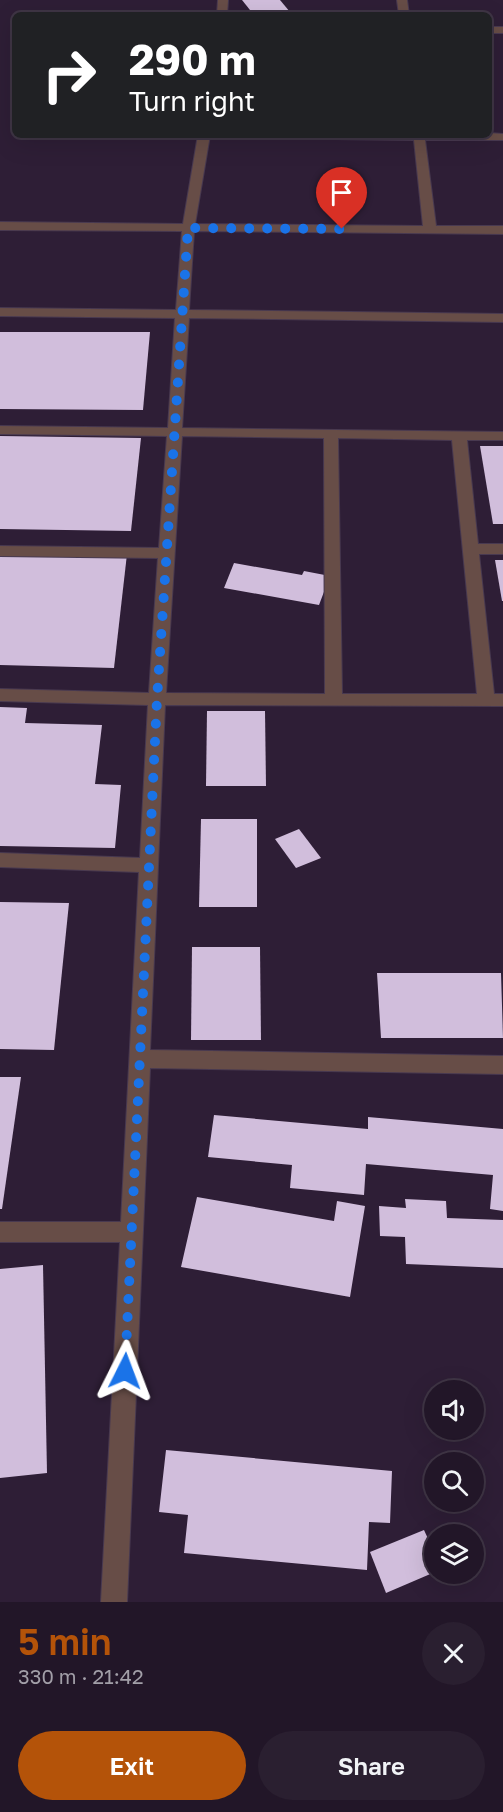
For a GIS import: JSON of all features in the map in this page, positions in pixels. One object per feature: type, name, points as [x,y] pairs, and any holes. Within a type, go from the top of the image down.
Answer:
[{"type":"street","points":[[114,1602],[157,699],[188,228],[203,138]]},
{"type":"street","points":[[419,138],[430,229]]},
{"type":"street","points":[[0,226],[503,230]]},
{"type":"street","points":[[0,312],[503,318]]},
{"type":"street","points":[[0,430],[503,436]]},
{"type":"street","points":[[331,434],[334,699]]},
{"type":"street","points":[[0,695],[157,699],[494,700],[470,549],[459,435]]},
{"type":"street","points":[[470,549],[503,549]]},
{"type":"street","points":[[0,551],[167,553]]},
{"type":"street","points":[[0,860],[149,865]]},
{"type":"street","points":[[140,1059],[503,1065]]},
{"type":"street","points":[[0,1232],[132,1232]]},
{"type":"building","points":[[242,0],[280,0],[290,12],[252,12]]},
{"type":"building","points":[[0,332],[150,332],[143,410],[0,409]]},
{"type":"building","points":[[0,436],[141,438],[131,531],[0,529]]},
{"type":"building","points":[[480,446],[503,446],[503,524],[493,524]]},
{"type":"building","points":[[0,552],[127,554],[114,668],[0,665]]},
{"type":"building","points":[[495,560],[503,560],[503,601],[502,601]]},
{"type":"building","points":[[234,563],[302,575],[304,571],[330,576],[319,605],[224,588]]},
{"type":"building","points":[[0,707],[27,708],[25,723],[102,725],[95,784],[121,785],[115,848],[0,846]]},
{"type":"building","points":[[207,711],[265,711],[266,786],[206,786]]},
{"type":"building","points":[[201,819],[257,819],[257,907],[199,907]]},
{"type":"building","points":[[299,829],[321,858],[296,868],[275,839]]},
{"type":"building","points":[[0,902],[69,903],[54,1050],[0,1049]]},
{"type":"building","points":[[192,947],[260,947],[261,1040],[191,1040]]},
{"type":"building","points":[[377,973],[501,973],[503,1038],[381,1038]]},
{"type":"building","points":[[0,1077],[21,1077],[2,1209],[0,1209]]},
{"type":"building","points":[[214,1115],[368,1129],[368,1117],[503,1129],[503,1211],[490,1209],[493,1175],[366,1164],[364,1195],[290,1188],[292,1165],[208,1157]]},
{"type":"building","points":[[197,1197],[334,1221],[337,1201],[365,1206],[350,1297],[181,1267]]},
{"type":"building","points":[[405,1199],[446,1201],[447,1218],[503,1220],[503,1268],[406,1264],[405,1237],[380,1236],[379,1206],[406,1208]]},
{"type":"building","points":[[43,1265],[47,1473],[0,1478],[0,1269]]},
{"type":"building","points":[[166,1450],[392,1471],[390,1523],[369,1522],[367,1570],[184,1553],[188,1515],[159,1512]]},
{"type":"building","points":[[424,1530],[424,1577],[386,1593],[370,1552]]},
{"type":"route","points":[[125,1371],[157,699],[188,228],[342,229]]}]
